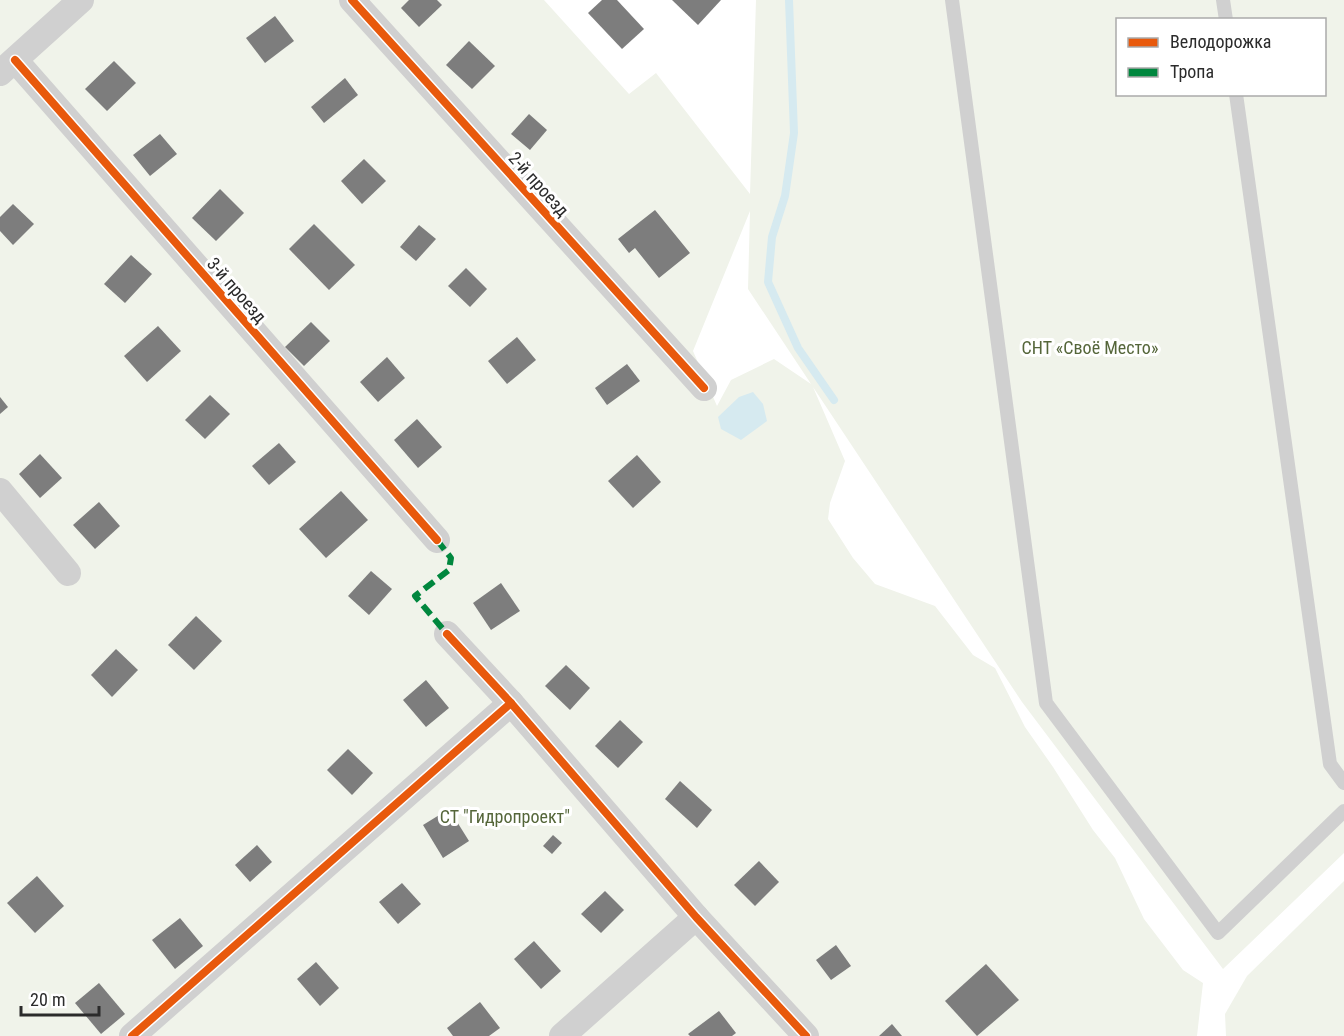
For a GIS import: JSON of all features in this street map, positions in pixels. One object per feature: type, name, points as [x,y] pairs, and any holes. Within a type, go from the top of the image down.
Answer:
[{"type":"street","points":[[8,66],[81,0]]},
{"type":"street","name":"2-й проезд","points":[[352,0],[704,387]]},
{"type":"street","name":"3-й проезд","points":[[8,66],[436,540]]},
{"type":"street","points":[[0,491],[68,573]]},
{"type":"street","points":[[447,634],[511,703],[696,917],[806,1036]]},
{"type":"street","points":[[132,1036],[511,703]]},
{"type":"street","points":[[562,1036],[696,917]]},
{"type":"lane","points":[[952,0],[1046,703],[1218,933],[1344,811]]},
{"type":"lane","points":[[1223,0],[1226,18]]},
{"type":"lane","points":[[1236,96],[1330,764],[1344,783]]},
{"type":"green space","points":[[0,0],[544,0],[629,94],[656,73],[750,194],[756,0],[1344,0],[1344,853],[1223,969],[1022,702],[813,387],[845,461],[830,503],[828,519],[853,558],[875,584],[935,606],[973,655],[995,668],[1025,727],[1093,830],[1115,858],[1144,919],[1183,970],[1203,983],[1197,1036],[0,1036]],"holes":[[[750,211],[748,289],[811,384],[774,359],[731,380],[717,406],[693,351]]]},
{"type":"green space","points":[[1344,881],[1344,1036],[1226,1036],[1225,1014],[1247,976]]},
{"type":"shaded area","points":[[753,392],[763,404],[767,421],[741,440],[721,429],[718,417],[739,397]]},
{"type":"building","points":[[409,0],[437,0],[442,5],[419,27],[401,8]]},
{"type":"building","points":[[602,0],[617,0],[644,29],[622,49],[588,13]]},
{"type":"building","points":[[672,0],[721,0],[698,25]]},
{"type":"building","points":[[275,16],[294,41],[265,63],[246,38]]},
{"type":"building","points":[[469,41],[495,66],[472,89],[446,65]]},
{"type":"building","points":[[114,61],[136,83],[107,111],[85,89]]},
{"type":"building","points":[[345,78],[358,95],[324,123],[311,107]]},
{"type":"building","points":[[529,114],[547,130],[530,150],[511,134]]},
{"type":"building","points":[[160,134],[177,154],[150,176],[133,155]]},
{"type":"building","points":[[364,159],[386,181],[362,204],[341,181]]},
{"type":"building","points":[[220,189],[244,213],[216,241],[192,218]]},
{"type":"building","points":[[13,204],[34,224],[13,245],[0,231],[0,217]]},
{"type":"building","points":[[655,210],[690,253],[659,278],[635,248],[629,253],[618,239]]},
{"type":"building","points":[[314,224],[355,265],[329,290],[289,249]]},
{"type":"building","points":[[419,225],[436,239],[416,261],[400,247]]},
{"type":"building","points":[[131,255],[152,274],[125,303],[104,284]]},
{"type":"building","points":[[466,268],[487,289],[470,307],[448,286]]},
{"type":"building","points":[[311,322],[330,341],[304,366],[285,347]]},
{"type":"building","points":[[158,326],[181,351],[147,382],[124,356]]},
{"type":"building","points":[[517,337],[536,360],[507,384],[488,361]]},
{"type":"building","points":[[387,357],[405,378],[378,402],[360,382]]},
{"type":"building","points":[[627,364],[640,381],[607,405],[595,388]]},
{"type":"building","points":[[210,395],[230,414],[205,439],[185,420]]},
{"type":"building","points":[[0,397],[8,407],[0,414]]},
{"type":"building","points":[[417,419],[442,447],[418,468],[394,440]]},
{"type":"building","points":[[279,443],[296,462],[269,485],[252,466]]},
{"type":"building","points":[[40,454],[62,478],[40,498],[19,474]]},
{"type":"building","points":[[637,455],[661,482],[633,508],[608,481]]},
{"type":"building","points":[[341,491],[368,520],[326,558],[299,529]]},
{"type":"building","points":[[99,502],[120,526],[95,549],[73,525]]},
{"type":"building","points":[[371,571],[392,589],[369,615],[348,596]]},
{"type":"building","points":[[501,583],[520,611],[491,630],[473,603]]},
{"type":"building","points":[[196,616],[222,641],[194,670],[168,645]]},
{"type":"building","points":[[116,649],[138,670],[112,697],[91,675]]},
{"type":"building","points":[[566,665],[590,688],[570,710],[545,686]]},
{"type":"building","points":[[426,680],[449,708],[426,727],[403,700]]},
{"type":"building","points":[[620,720],[643,742],[618,768],[595,746]]},
{"type":"building","points":[[348,749],[373,773],[352,795],[327,770]]},
{"type":"building","points":[[680,781],[712,810],[697,828],[665,799]]},
{"type":"building","points":[[449,809],[469,841],[443,858],[423,825]]},
{"type":"building","points":[[553,835],[562,843],[552,854],[543,846]]},
{"type":"building","points":[[257,845],[272,862],[250,882],[235,865]]},
{"type":"building","points":[[759,861],[779,882],[755,906],[734,885]]},
{"type":"building","points":[[37,876],[64,906],[35,933],[7,903]]},
{"type":"building","points":[[402,883],[421,904],[398,924],[379,902]]},
{"type":"building","points":[[605,891],[624,910],[601,933],[581,914]]},
{"type":"building","points":[[180,918],[203,946],[175,969],[152,940]]},
{"type":"building","points":[[534,941],[561,971],[541,989],[514,959]]},
{"type":"building","points":[[836,945],[851,966],[831,980],[816,960]]},
{"type":"building","points":[[316,962],[339,988],[320,1006],[297,979]]},
{"type":"building","points":[[986,964],[1019,1000],[977,1036],[945,1001]]},
{"type":"building","points":[[99,983],[125,1014],[101,1034],[75,1003]]},
{"type":"building","points":[[480,1002],[500,1028],[489,1036],[453,1036],[447,1028]]},
{"type":"building","points":[[719,1011],[736,1033],[732,1036],[690,1036],[688,1034]]},
{"type":"building","points":[[892,1024],[902,1036],[879,1036]]},
{"type":"waterway","points":[[789,0],[794,133],[785,196],[772,237],[768,282],[798,348],[834,400]]},
{"type":"marked path","points":[[437,540],[451,558],[449,570],[415,596],[447,634]]},
{"type":"cycle path","points":[[352,0],[704,388]]},
{"type":"cycle path","points":[[15,60],[437,540]]},
{"type":"cycle path","points":[[447,634],[511,703],[696,917],[806,1036]]},
{"type":"cycle path","points":[[132,1036],[511,703]]},
{"type":"park label","name":"СНТ «Своё Место»","points":[[1090,347]]},
{"type":"park label","name":"СТ \"Гидропроект\"","points":[[505,816]]}]
